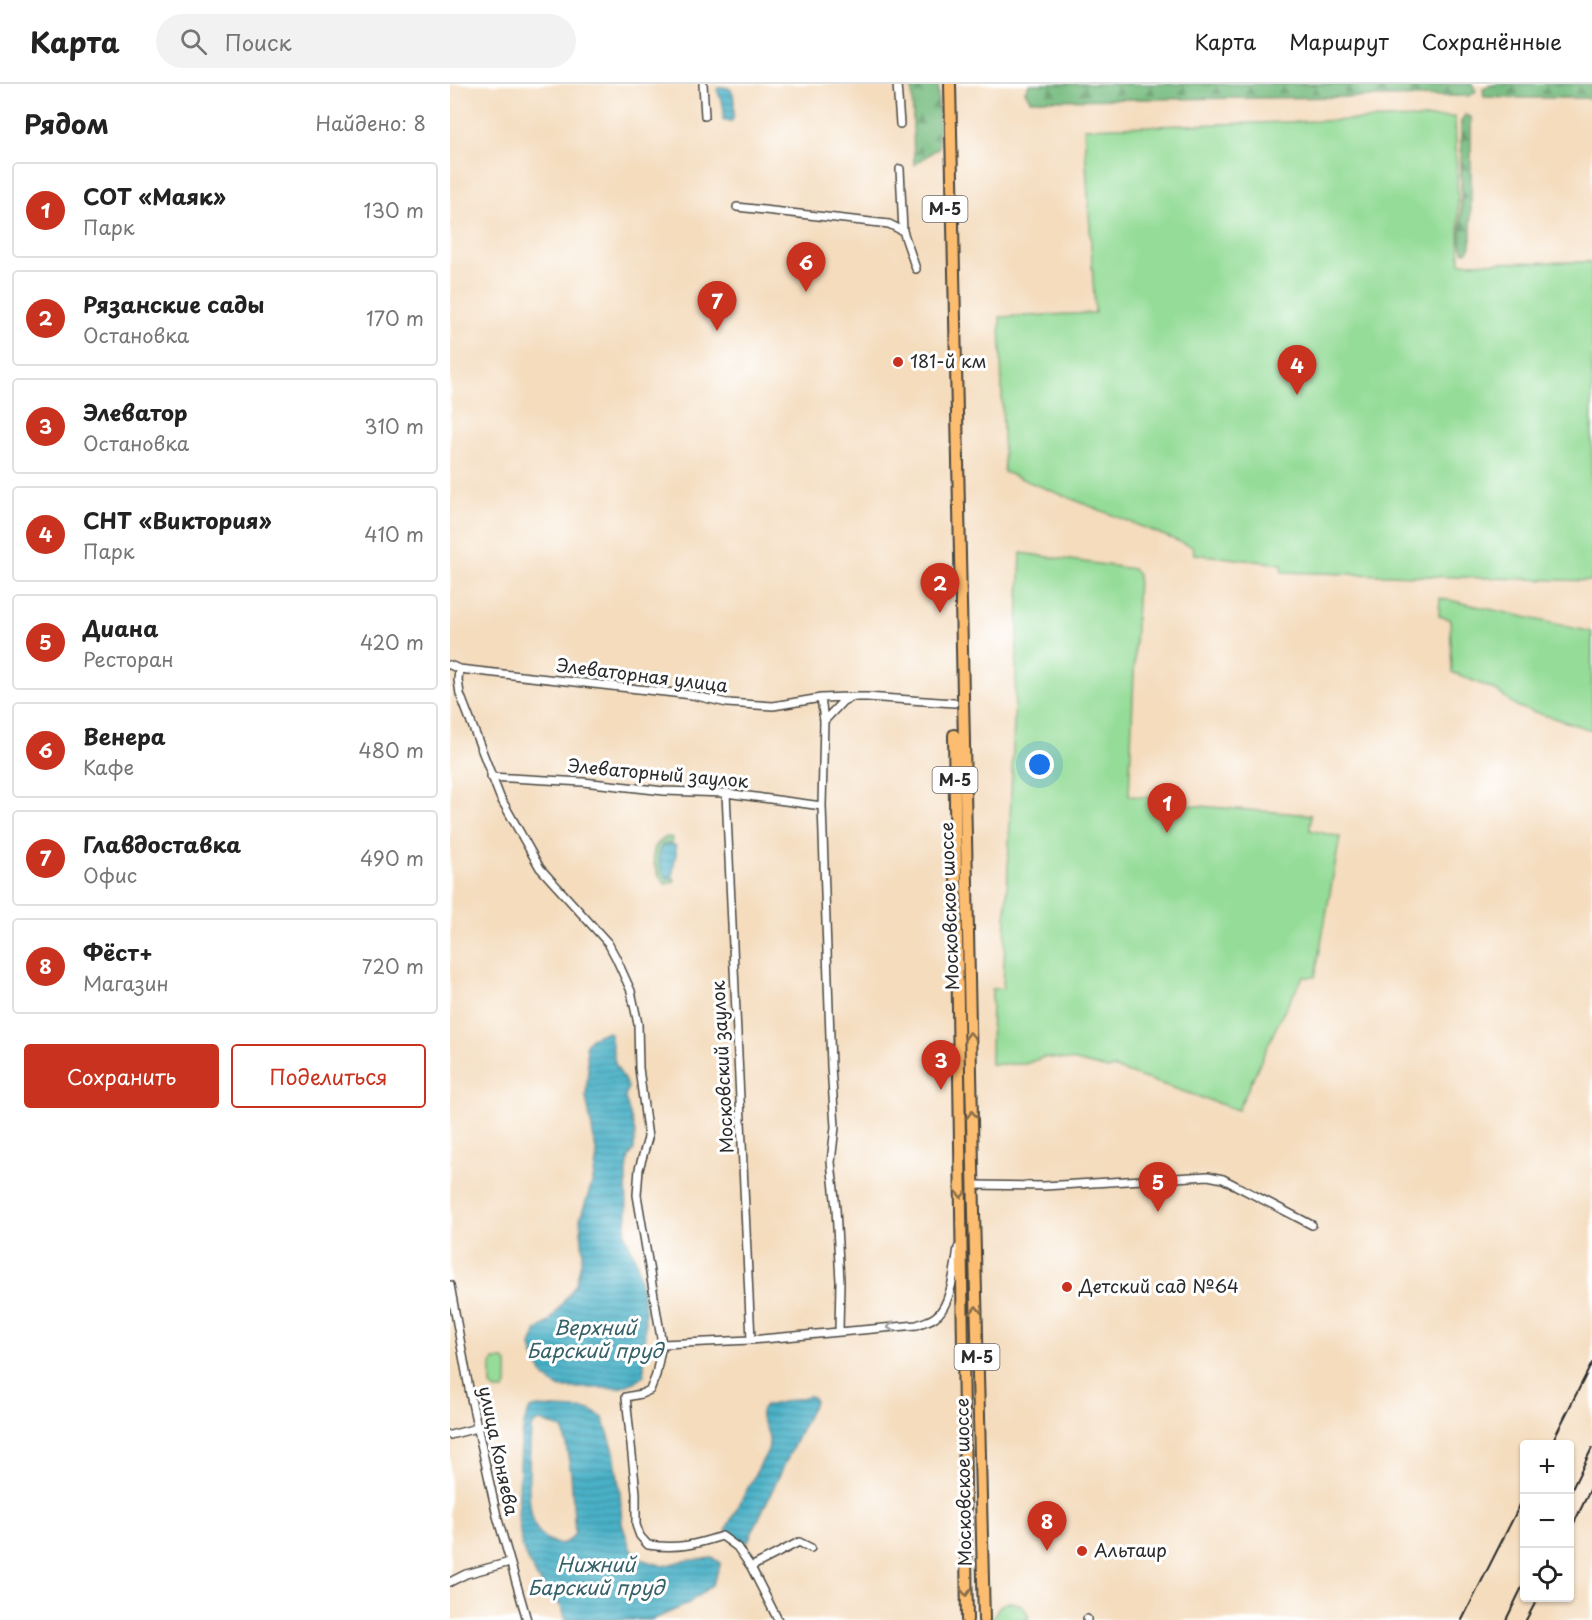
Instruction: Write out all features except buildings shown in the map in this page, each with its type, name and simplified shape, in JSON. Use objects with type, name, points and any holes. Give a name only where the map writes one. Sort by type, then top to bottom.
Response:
[{"type":"highway","name":"Московское шоссе","points":[[943,84],[967,1620]]},
{"type":"highway","name":"Московское шоссе","points":[[950,84],[961,705],[984,1620]]},
{"type":"street","points":[[703,84],[705,116]]},
{"type":"street","points":[[897,84],[900,124]]},
{"type":"street","points":[[900,169],[903,231],[916,269]]},
{"type":"street","points":[[737,207],[889,224],[903,231]]},
{"type":"street","name":"Элеваторная улица","points":[[450,665],[459,669],[692,695],[727,703],[773,706],[821,698],[851,697],[954,703]]},
{"type":"street","points":[[459,669],[460,694],[500,797],[540,868],[608,943],[631,991],[638,1024],[639,1068],[648,1138],[639,1169],[637,1195],[662,1344],[656,1375],[650,1390],[626,1397],[636,1493],[636,1525],[640,1536],[648,1545],[667,1548],[696,1544],[722,1536],[737,1547],[751,1567],[778,1620]]},
{"type":"street","points":[[824,721],[843,701],[851,697]]},
{"type":"street","points":[[821,698],[824,721],[822,806],[835,1127],[831,1162],[840,1281],[840,1331]]},
{"type":"street","name":"Элеваторный заулок","points":[[491,777],[582,782],[664,791],[726,793],[822,806]]},
{"type":"street","name":"Московский заулок","points":[[726,793],[751,1340]]},
{"type":"street","points":[[973,1185],[1044,1185],[1208,1176],[1223,1179],[1312,1225]]},
{"type":"street","points":[[662,1344],[751,1340],[917,1324],[936,1317],[944,1309],[951,1286],[962,1226]]},
{"type":"street","name":"улица Коняева","points":[[450,1286],[496,1516],[527,1620]]},
{"type":"street","points":[[450,1435],[477,1428]]},
{"type":"street","points":[[751,1567],[799,1542],[811,1548]]},
{"type":"street","points":[[450,1582],[466,1574],[510,1562]]},
{"type":"green space","points":[[912,84],[938,84],[939,147],[914,165]]},
{"type":"green space","points":[[1030,84],[1472,84],[1476,91],[1469,96],[1030,100],[1025,91]]},
{"type":"green space","points":[[1499,84],[1592,84],[1592,98],[1484,97],[1483,89]]},
{"type":"green space","points":[[1465,115],[1471,117],[1471,246],[1468,251],[1464,252],[1461,243],[1461,122]]},
{"type":"green space","points":[[1455,117],[1460,263],[1592,262],[1592,581],[1282,572],[1282,564],[1194,554],[1193,547],[1004,472],[1000,317],[1095,313],[1084,128]]},
{"type":"green space","points":[[1021,553],[1133,569],[1138,575],[1129,796],[1186,800],[1186,805],[1311,815],[1310,830],[1340,837],[1315,977],[1303,977],[1281,1017],[1238,1110],[1114,1068],[1107,1069],[1076,1061],[1044,1057],[1025,1064],[991,1064],[992,989],[1003,988]]},
{"type":"green space","points":[[1440,598],[1592,632],[1592,730],[1518,707],[1495,690],[1452,672],[1450,619],[1439,616]]},
{"type":"green space","points":[[666,837],[671,837],[673,840],[672,843],[663,845],[660,849],[661,867],[668,879],[673,877],[675,879],[674,882],[666,884],[657,872],[653,857],[656,846]]},
{"type":"green space","points":[[494,1360],[504,1360],[507,1363],[507,1386],[504,1390],[496,1390],[491,1386],[491,1364]]},
{"type":"green space","points":[[1011,1602],[1023,1608],[1029,1620],[993,1620],[999,1607]]},
{"type":"water","points":[[729,88],[732,92],[734,115],[732,121],[723,119],[724,108],[717,89]]},
{"type":"water","points":[[669,844],[675,845],[676,853],[673,875],[668,879],[661,865],[660,854],[661,849]]},
{"type":"water","name":"Верхний Барский пруд","points":[[605,1032],[610,1033],[615,1063],[628,1087],[625,1098],[635,1132],[634,1149],[629,1158],[626,1177],[625,1235],[637,1262],[645,1309],[644,1375],[639,1380],[620,1388],[560,1388],[545,1378],[534,1358],[531,1345],[537,1330],[550,1321],[576,1284],[583,1253],[580,1219],[593,1180],[597,1156],[586,1097],[588,1068],[586,1044],[591,1038]]},
{"type":"water","points":[[809,1396],[815,1401],[748,1541],[742,1544],[726,1529],[768,1450],[769,1438],[761,1416],[762,1410],[765,1406]]},
{"type":"water","name":"Нижний Барский пруд","points":[[538,1407],[591,1410],[603,1418],[614,1451],[622,1524],[630,1547],[643,1560],[664,1566],[682,1561],[712,1558],[720,1562],[720,1566],[712,1585],[686,1605],[652,1620],[566,1620],[562,1608],[537,1578],[522,1548],[518,1517],[521,1443],[525,1420],[530,1409]],"holes":[[[540,1421],[561,1428],[564,1433],[571,1473],[575,1533],[570,1540],[560,1545],[542,1536],[535,1525],[529,1498],[529,1468],[531,1428]]]},
{"type":"railway","points":[[1553,1440],[1592,1363]]},
{"type":"railway","points":[[1574,1485],[1592,1448]]},
{"type":"railway","points":[[1574,1523],[1592,1486]]},
{"type":"railway","points":[[1462,1620],[1520,1505]]},
{"type":"railway","points":[[1506,1620],[1520,1591]]},
{"type":"railway","points":[[1526,1620],[1536,1602]]},
{"type":"place","name":"Венера","points":[[806,292]]},
{"type":"place","name":"Главдоставка","points":[[717,331]]},
{"type":"place","name":"181-й км","points":[[898,362]]},
{"type":"place","name":"СНТ «Виктория»","points":[[1297,395]]},
{"type":"place","name":"Рязанские сады","points":[[940,613]]},
{"type":"place","name":"СОТ «Маяк»","points":[[1167,833]]},
{"type":"place","name":"Элеватор","points":[[941,1090]]},
{"type":"place","name":"Диана","points":[[1158,1212]]},
{"type":"place","name":"Детский сад №64","points":[[1067,1287]]},
{"type":"place","name":"Фёст+","points":[[1047,1551]]},
{"type":"place","name":"Альтаир","points":[[1082,1551]]}]
